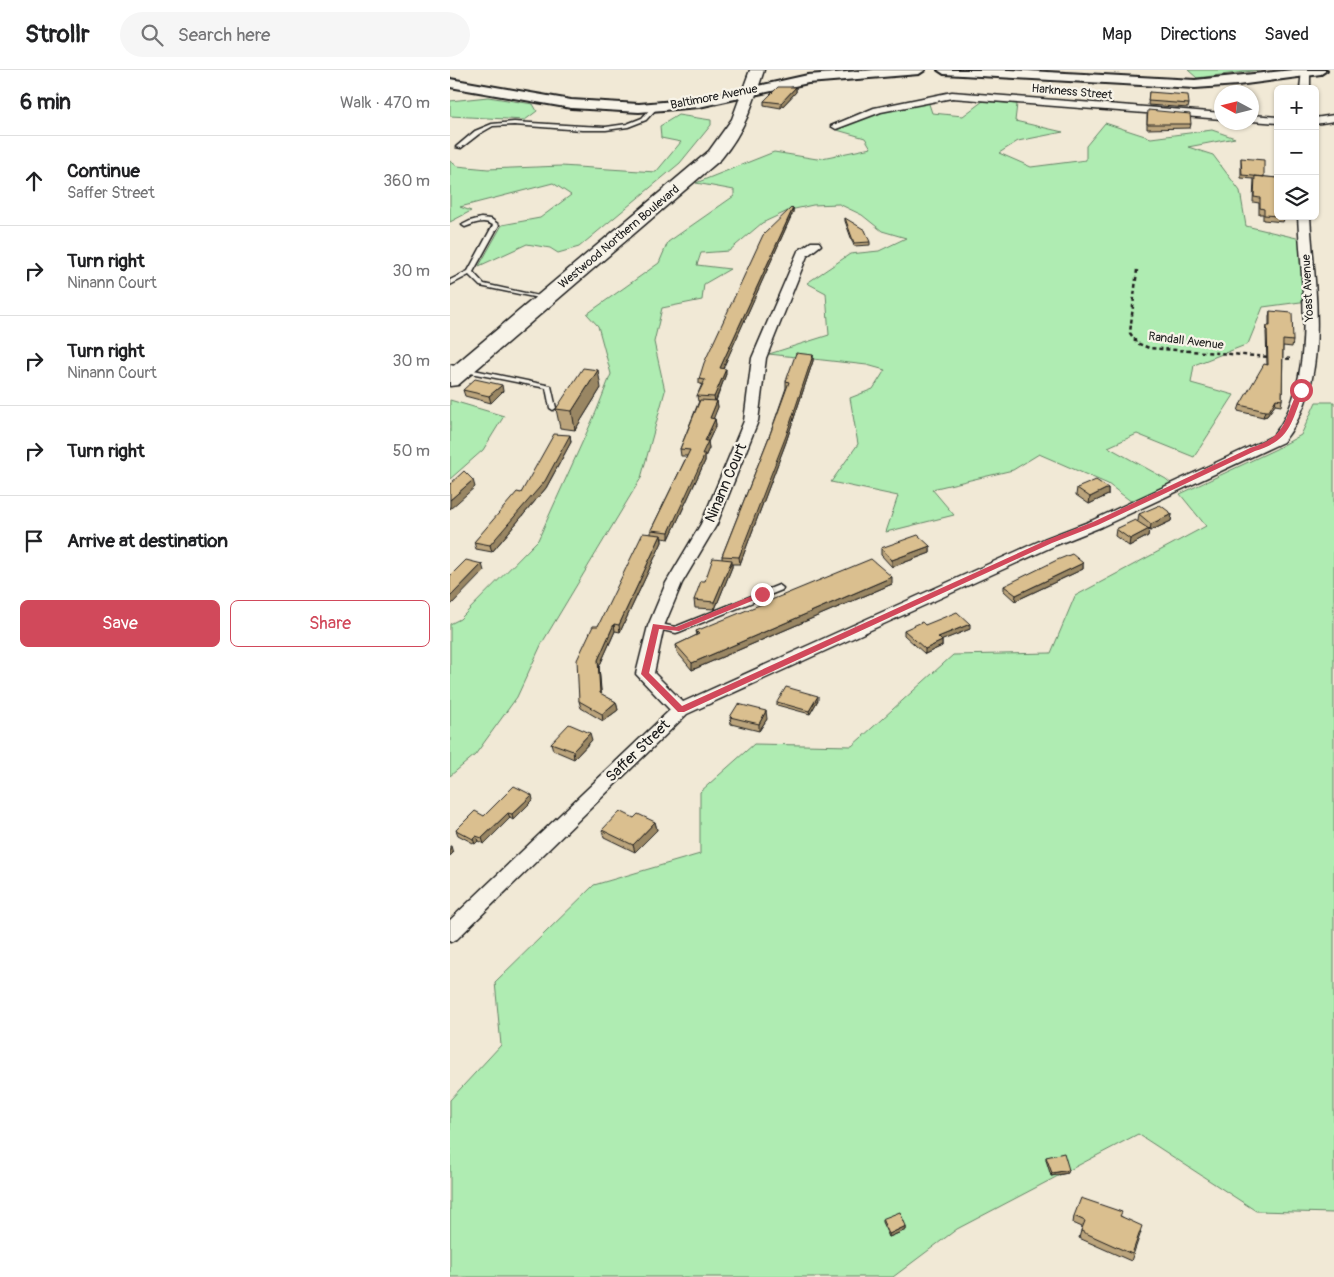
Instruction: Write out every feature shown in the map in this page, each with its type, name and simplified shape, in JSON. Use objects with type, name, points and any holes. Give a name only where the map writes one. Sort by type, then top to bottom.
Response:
[{"type":"main road","name":"Westwood Northern Boulevard","points":[[453,371],[714,155],[727,141],[737,124],[737,99],[745,70]]},
{"type":"main road","name":"Westwood Northern Boulevard","points":[[540,298],[702,155],[714,141],[737,99],[757,70]]},
{"type":"street","name":"Baltimore Avenue","points":[[450,83],[588,106],[654,108],[737,99],[808,79],[919,70]]},
{"type":"street","points":[[944,70],[1195,84],[1238,81],[1286,72],[1321,70]]},
{"type":"street","points":[[1304,72],[1304,85]]},
{"type":"street","name":"Harkness Street","points":[[836,126],[878,110],[952,95],[1214,115]]},
{"type":"street","points":[[1319,120],[1334,118]]},
{"type":"street","points":[[1259,119],[1274,120]]},
{"type":"street","name":"Yoast Avenue","points":[[1304,220],[1310,342],[1309,360]]},
{"type":"street","name":"Ninann Court","points":[[681,710],[645,674],[656,626],[674,583],[709,524],[751,421],[759,358],[802,254],[815,245]]},
{"type":"street","name":"Saffer Street","points":[[450,933],[681,710],[1050,542],[1096,524],[1252,450],[1270,444],[1279,438],[1298,401],[1309,360]]},
{"type":"lane","points":[[459,147],[478,132],[496,124],[575,129],[624,125],[644,121],[654,108]]},
{"type":"lane","points":[[450,283],[470,272],[496,225],[493,222],[484,220],[464,225]]},
{"type":"lane","points":[[470,272],[482,285],[540,298]]},
{"type":"lane","points":[[453,371],[549,387],[553,408]]},
{"type":"lane","points":[[656,626],[676,630],[779,588]]},
{"type":"path","name":"Randall Avenue","points":[[1137,270],[1130,334],[1137,343],[1150,348],[1175,351],[1309,360]]},
{"type":"green space","points":[[1188,70],[1260,70],[1197,78]]},
{"type":"green space","points":[[488,97],[533,104],[537,111],[525,120],[450,116],[450,101]]},
{"type":"green space","points":[[927,98],[932,113],[963,116],[983,101],[1017,104],[1015,121],[1063,132],[1018,141],[999,153],[1031,167],[1086,160],[1086,146],[1105,123],[1151,138],[1212,130],[1235,138],[1188,147],[1213,155],[1240,191],[1246,226],[1305,240],[1308,301],[1263,307],[1248,344],[1194,365],[1191,383],[1234,395],[1194,457],[1137,434],[1108,447],[1166,479],[1175,487],[1136,505],[1108,484],[1039,454],[1013,470],[932,489],[954,515],[886,532],[898,496],[831,482],[858,444],[850,398],[873,389],[885,370],[867,365],[769,354],[829,335],[826,293],[807,283],[850,254],[879,251],[906,238],[882,231],[862,215],[839,204],[813,205],[790,210],[762,223],[729,251],[701,253],[697,265],[730,269],[704,284],[702,300],[662,308],[654,342],[665,391],[641,478],[542,643],[517,697],[475,755],[450,776],[450,624],[460,619],[538,540],[596,412],[611,374],[598,326],[587,314],[659,263],[668,242],[734,196],[734,190],[696,183],[774,152],[817,159],[871,148],[865,138],[837,130],[836,126],[878,110]]},
{"type":"green space","points":[[678,115],[711,120],[711,125],[680,163],[579,247],[558,253],[550,248],[527,244],[479,266],[502,225],[540,218],[571,195],[553,183],[460,207],[471,211],[450,222],[450,161],[457,166],[488,169],[561,166],[656,172],[681,142],[661,138],[660,126]]},
{"type":"green space","points":[[450,400],[504,416],[483,450],[450,479]]},
{"type":"green space","points":[[1316,402],[1334,402],[1334,1213],[1256,1211],[1138,1134],[957,1229],[893,1277],[450,1277],[450,1100],[501,1045],[495,982],[594,885],[700,854],[700,792],[754,744],[852,746],[953,655],[1051,653],[1075,596],[1206,526],[1180,494],[1276,449],[1301,435]]},
{"type":"building","points":[[778,87],[796,87],[781,103],[764,101]]},
{"type":"building","points":[[1149,92],[1188,95],[1189,104],[1148,101]]},
{"type":"building","points":[[1148,110],[1190,114],[1191,124],[1147,124]]},
{"type":"building","points":[[1241,158],[1264,160],[1264,177],[1242,175]]},
{"type":"building","points":[[1255,176],[1274,178],[1274,216],[1264,215],[1264,209],[1260,208],[1260,198],[1254,197]]},
{"type":"building","points":[[792,207],[720,368],[726,369],[714,397],[697,396],[705,380],[699,379],[704,363],[763,235]]},
{"type":"building","points":[[845,218],[865,230],[870,242],[854,243]]},
{"type":"building","points":[[1270,311],[1292,313],[1293,341],[1283,340],[1282,400],[1276,399],[1269,411],[1265,411],[1240,405],[1264,364],[1268,365],[1267,326],[1270,326]]},
{"type":"building","points":[[796,353],[813,355],[786,436],[739,557],[722,556],[769,437],[789,382],[786,381]]},
{"type":"building","points":[[583,368],[598,370],[572,411],[556,409]]},
{"type":"building","points":[[475,379],[502,385],[489,396],[463,390]]},
{"type":"building","points":[[700,400],[717,401],[710,418],[715,419],[705,441],[708,441],[702,454],[705,454],[669,532],[651,530],[690,450],[680,449]]},
{"type":"building","points":[[554,434],[570,435],[545,481],[490,545],[474,542],[517,492],[521,493]]},
{"type":"building","points":[[464,471],[473,480],[450,500],[450,484]]},
{"type":"building","points":[[1096,480],[1108,488],[1090,497],[1077,488]]},
{"type":"building","points":[[1160,505],[1172,514],[1151,524],[1139,514]]},
{"type":"building","points":[[1135,520],[1149,529],[1130,539],[1116,529]]},
{"type":"building","points":[[643,533],[661,535],[619,625],[614,624],[598,660],[600,693],[616,702],[602,714],[579,701],[577,660],[593,626],[598,626]]},
{"type":"building","points":[[918,535],[930,546],[892,560],[881,548]]},
{"type":"building","points":[[1072,554],[1083,563],[1016,595],[1004,586],[1057,560]]},
{"type":"building","points":[[713,558],[732,560],[714,602],[694,600],[701,581],[705,581]]},
{"type":"building","points":[[871,559],[892,577],[692,663],[676,645],[699,634],[696,631]]},
{"type":"building","points":[[466,560],[482,564],[450,597],[450,576]]},
{"type":"building","points":[[957,612],[970,624],[938,637],[942,641],[925,649],[904,630],[922,622],[925,625]]},
{"type":"building","points":[[786,687],[818,696],[809,711],[777,702]]},
{"type":"building","points":[[738,704],[766,711],[759,724],[730,717]]},
{"type":"building","points":[[569,724],[590,733],[573,751],[551,743]]},
{"type":"building","points":[[514,786],[532,795],[512,814],[508,813],[482,838],[476,836],[473,839],[456,830],[475,811],[484,816]]},
{"type":"building","points":[[620,811],[634,818],[638,814],[655,822],[633,845],[602,830]]},
{"type":"building","points":[[1064,1153],[1069,1170],[1052,1173],[1046,1157]]},
{"type":"building","points":[[1081,1198],[1122,1212],[1120,1216],[1142,1226],[1132,1254],[1081,1231],[1085,1221],[1074,1216]]},
{"type":"building","points":[[900,1212],[906,1226],[889,1234],[882,1219]]},
{"type":"route","points":[[762,594],[676,630],[656,626],[645,674],[681,710],[1050,542],[1096,524],[1252,450],[1270,444],[1279,438],[1286,427],[1301,390]]}]
